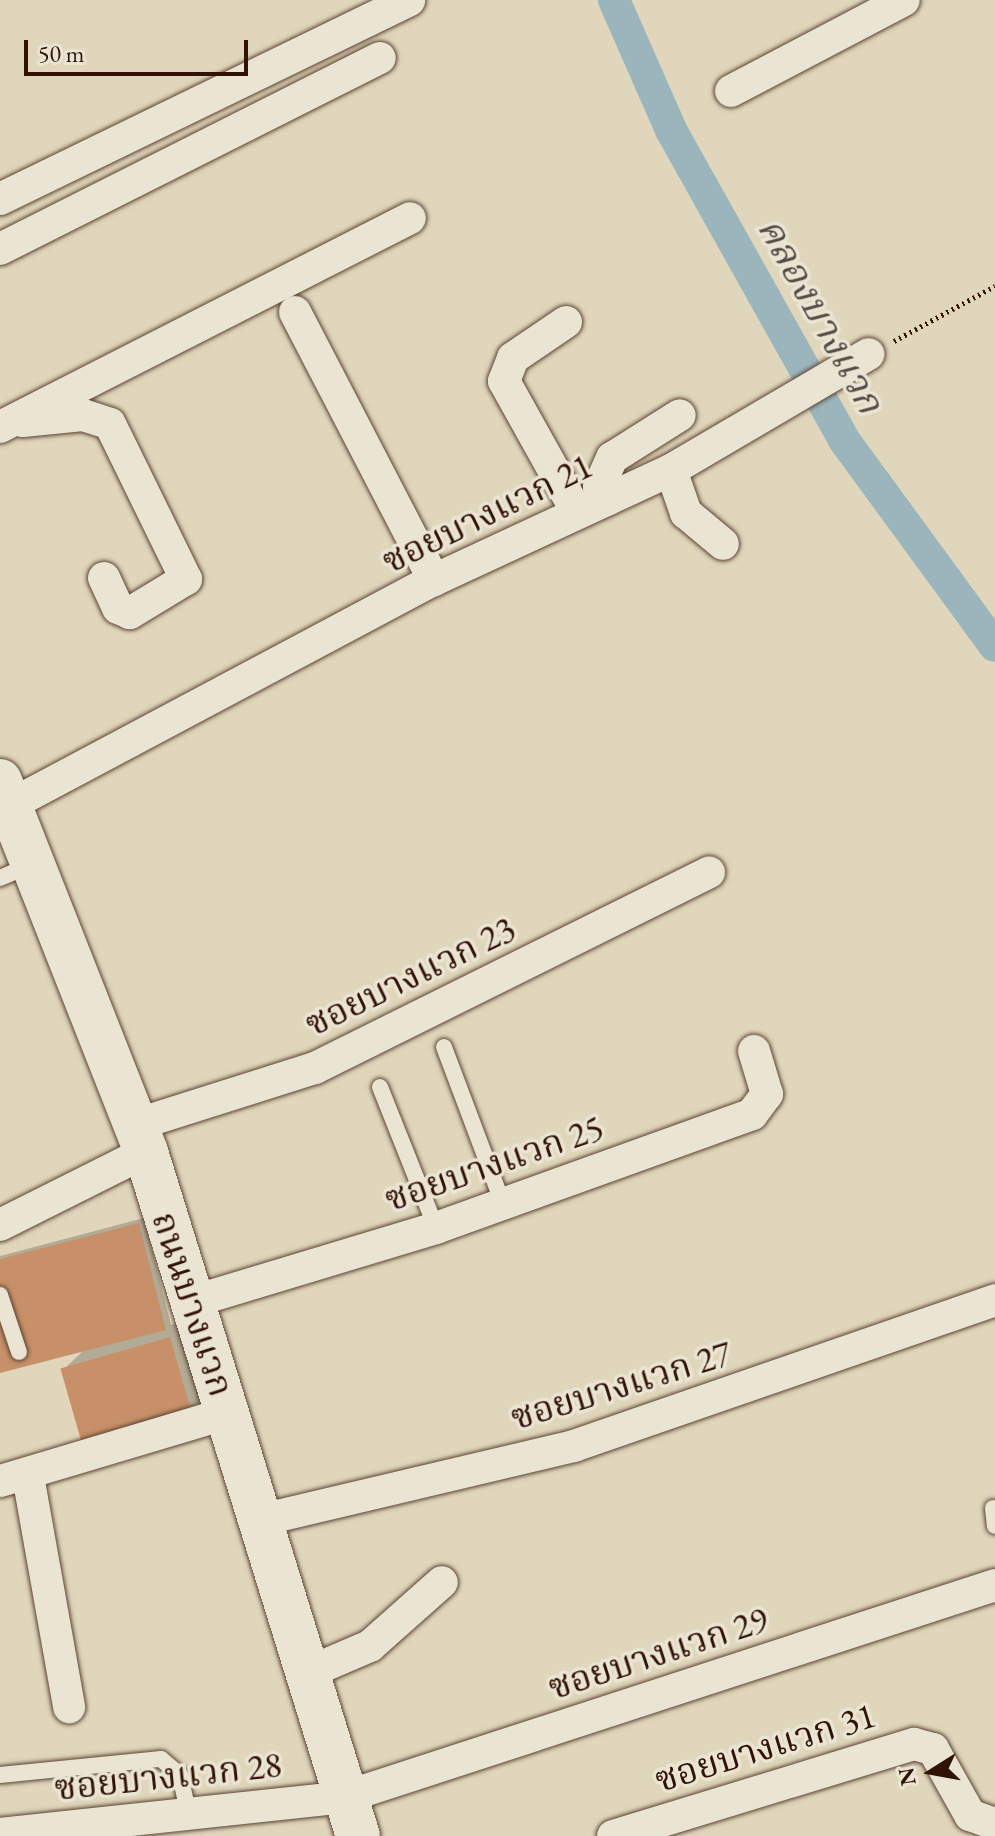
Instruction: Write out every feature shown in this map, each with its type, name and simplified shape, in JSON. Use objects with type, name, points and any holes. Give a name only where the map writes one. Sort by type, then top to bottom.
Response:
[{"type":"main road","name":"ถนนบางแวก","points":[[5,793],[17,870],[140,1139],[352,1816]]},
{"type":"street","points":[[0,199],[409,0]]},
{"type":"street","points":[[731,91],[904,0]]},
{"type":"street","points":[[0,249],[380,58]]},
{"type":"street","points":[[1,426],[410,218]]},
{"type":"street","points":[[295,312],[434,580]]},
{"type":"street","points":[[566,322],[513,358],[504,381],[577,512]]},
{"type":"street","name":"ซอยบางแวก 21","points":[[5,793],[434,580],[671,470],[869,354]]},
{"type":"street","points":[[1,426],[83,415],[122,436],[186,579],[130,613],[118,608],[104,578]]},
{"type":"street","points":[[607,500],[599,487],[612,458],[680,415]]},
{"type":"street","points":[[671,470],[686,513],[723,544]]},
{"type":"street","name":"ซอยบางแวก 23","points":[[0,1225],[140,1139],[315,1068],[709,872]]},
{"type":"street","name":"ซอยบางแวก 25","points":[[191,1302],[436,1228],[752,1114],[767,1094],[754,1051]]},
{"type":"street","name":"ซอยบางแวก 27","points":[[261,1520],[574,1446],[995,1300]]},
{"type":"street","points":[[69,1707],[14,1478],[228,1413]]},
{"type":"street","points":[[307,1673],[370,1646],[442,1582]]},
{"type":"street","name":"ซอยบางแวก 29","points":[[352,1816],[995,1585]]},
{"type":"street","name":"ซอยบางแวก 31","points":[[613,1836],[914,1744],[933,1749],[970,1815],[995,1824]]},
{"type":"street","name":"ซอยบางแวก 28","points":[[0,1834],[352,1816]]},
{"type":"lane","points":[[444,1047],[503,1204]]},
{"type":"lane","points":[[380,1087],[436,1228]]},
{"type":"lane","points":[[0,1295],[19,1352]]},
{"type":"lane","points":[[993,1508],[995,1526]]},
{"type":"lane","points":[[0,1775],[161,1759],[180,1775],[188,1826]]},
{"type":"path","points":[[869,354],[995,286]]},
{"type":"building","points":[[139,1223],[166,1330],[0,1373],[0,1259]]},
{"type":"building","points":[[170,1337],[191,1412],[82,1443],[60,1368]]},
{"type":"waterway","name":"คลองบางแวก","points":[[614,0],[671,130],[844,440],[995,646]]}]
